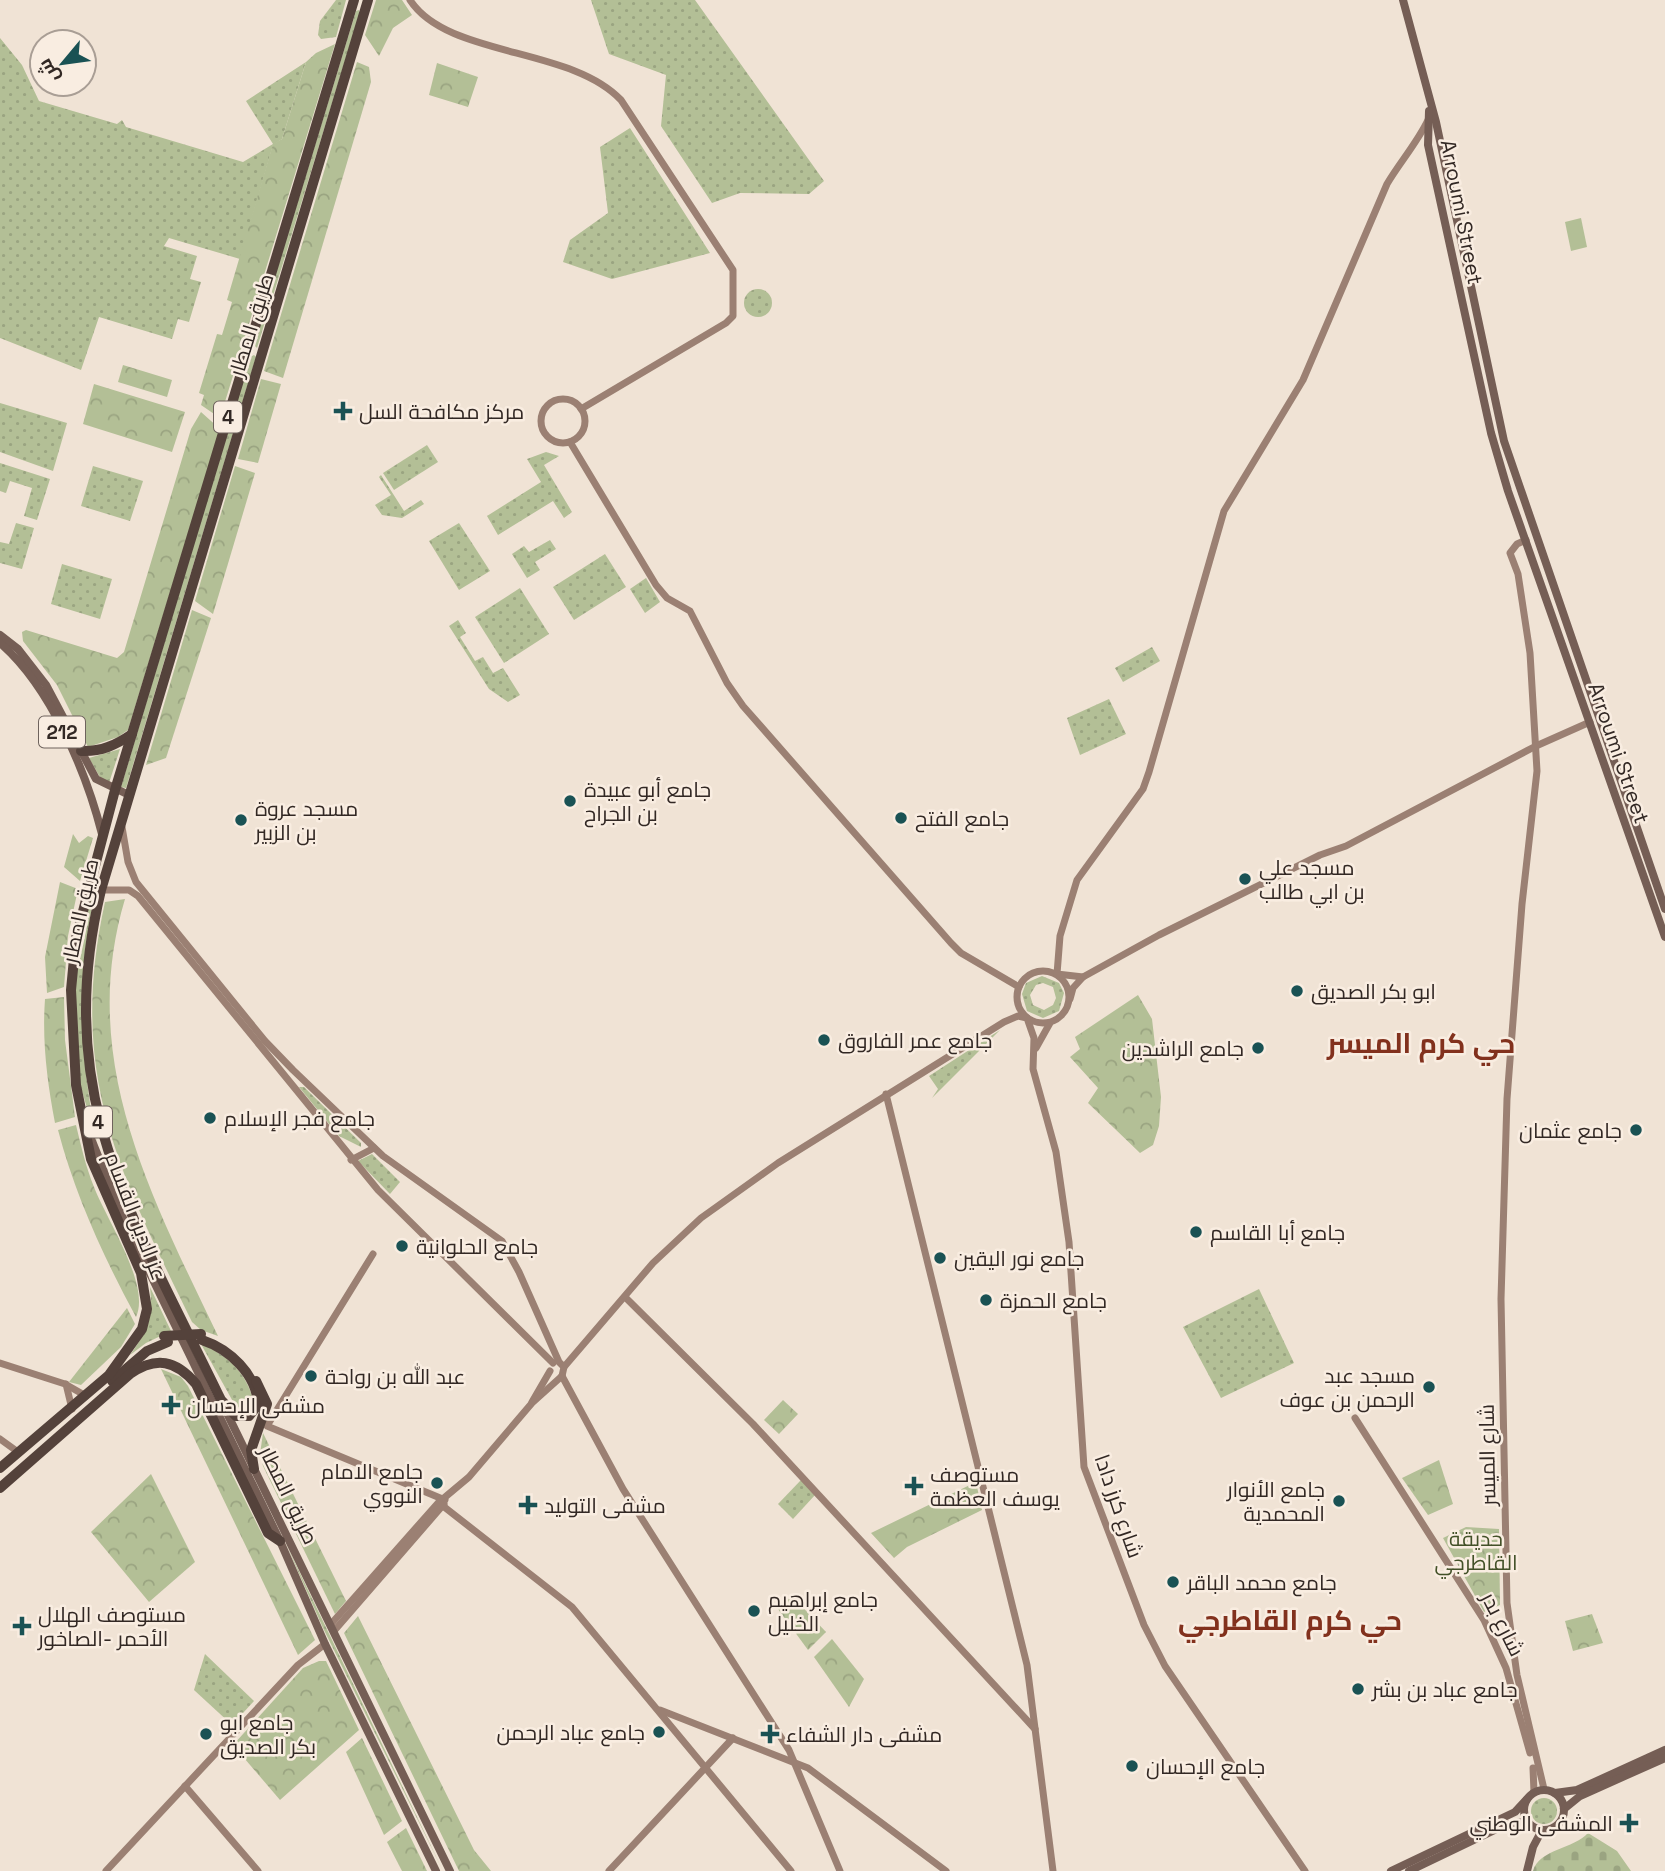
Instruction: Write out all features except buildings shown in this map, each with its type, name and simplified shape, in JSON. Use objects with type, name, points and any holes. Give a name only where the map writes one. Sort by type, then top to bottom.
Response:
[{"type":"highway","name":"طريق المطار","points":[[86,1127],[73,1065],[71,990],[76,937],[115,790],[354,0]]},
{"type":"highway","name":"طريق المطار","points":[[220,1400],[119,1185],[97,1119],[87,1065],[85,992],[89,940],[100,890],[368,0]]},
{"type":"highway","points":[[81,751],[97,751],[118,743],[133,733]]},
{"type":"highway","name":"عز الدين القسام","points":[[0,1488],[44,1448],[87,1402],[142,1329],[146,1291],[141,1273],[91,1159],[86,1127]]},
{"type":"highway","points":[[201,1337],[234,1357],[255,1389],[258,1405],[255,1411],[242,1417],[236,1416],[220,1400]]},
{"type":"highway","points":[[109,1375],[149,1344],[167,1339],[201,1337],[217,1340],[238,1355],[264,1394],[267,1404],[251,1450],[254,1469]]},
{"type":"highway","points":[[87,1402],[117,1374],[167,1339]]},
{"type":"highway","points":[[87,1402],[143,1365],[163,1362],[184,1371],[196,1384],[268,1533],[281,1541]]},
{"type":"highway","name":"عز الدين القسام","points":[[0,1468],[72,1409],[87,1402]]},
{"type":"main road","points":[[411,0],[430,23],[449,32],[501,46],[603,83],[621,100],[733,270],[733,316],[726,323],[582,409]]},
{"type":"main road","points":[[1403,0],[1430,97]]},
{"type":"main road","name":"Arroumi Street","points":[[1430,97],[1429,145],[1488,396],[1665,909]]},
{"type":"main road","name":"Arroumi Street","points":[[1430,97],[1508,491],[1665,937]]},
{"type":"main road","points":[[1070,999],[1067,985],[1057,974],[1056,958],[1067,907],[1077,880],[1143,789],[1195,621],[1207,561],[1224,511],[1298,389],[1387,184],[1401,160],[1421,135],[1429,116]]},
{"type":"main road","points":[[563,398],[582,409],[584,428],[570,442],[557,442],[546,436],[541,415],[549,403],[563,398]]},
{"type":"main road","points":[[570,442],[656,584],[667,598],[690,611],[727,683],[781,751],[961,953],[1019,987]]},
{"type":"main road","name":"شارع الميسر","points":[[1526,540],[1517,544],[1510,553],[1518,574],[1528,643],[1536,746],[1535,795],[1528,840],[1507,1099],[1501,1298],[1507,1603],[1517,1675],[1544,1789]]},
{"type":"main road","name":"212","points":[[0,635],[19,649],[40,675],[81,751],[92,781],[102,834]]},
{"type":"main road","name":"212","points":[[0,643],[26,668],[92,781]]},
{"type":"main road","points":[[1034,1062],[1037,1043],[1050,1023],[1066,1011],[1073,988],[1083,977],[1159,935],[1320,855],[1346,846],[1536,746],[1590,722]]},
{"type":"main road","points":[[92,781],[129,795]]},
{"type":"main road","points":[[121,823],[128,862],[141,887],[265,1041],[373,1148],[502,1241],[519,1272],[560,1377],[622,1489],[794,1760],[840,1871]]},
{"type":"main road","points":[[89,887],[100,890],[129,890],[138,896],[351,1160],[556,1366],[560,1377]]},
{"type":"main road","points":[[1043,971],[1056,958]]},
{"type":"main road","points":[[1010,1018],[1017,1002],[1019,987],[1028,975],[1043,971],[1083,977]]},
{"type":"main road","points":[[1017,1002],[1027,1018]]},
{"type":"main road","points":[[533,1402],[534,1394],[556,1366],[625,1297],[675,1239],[701,1218],[778,1163],[1010,1018],[1018,1016],[1038,1023],[1050,1023]]},
{"type":"main road","name":"شارع كرز دادا","points":[[1027,1018],[1034,1038],[1034,1062],[1056,1152],[1069,1242],[1084,1467],[1144,1625],[1165,1666],[1305,1871]]},
{"type":"main road","points":[[886,1094],[1027,1665],[1053,1871]]},
{"type":"main road","name":"طريق المطار","points":[[86,1127],[123,1218],[281,1541],[325,1644],[436,1870]]},
{"type":"main road","points":[[351,1160],[373,1148]]},
{"type":"main road","points":[[373,1254],[267,1426],[444,1503],[572,1607],[791,1871]]},
{"type":"main road","points":[[625,1297],[760,1431],[1035,1730]]},
{"type":"main road","points":[[0,1363],[65,1384],[87,1402]]},
{"type":"main road","points":[[333,1628],[533,1402],[560,1377]]},
{"type":"main road","points":[[65,1384],[72,1409]]},
{"type":"main road","name":"طريق المطار","points":[[220,1400],[448,1869]]},
{"type":"main road","name":"شارع بدر","points":[[1355,1418],[1484,1620],[1506,1668],[1531,1756],[1534,1792]]},
{"type":"main road","points":[[36,1438],[36,1449],[44,1448]]},
{"type":"main road","points":[[0,1439],[20,1450],[32,1449],[26,1465]]},
{"type":"main road","points":[[106,1871],[298,1665],[325,1644]]},
{"type":"main road","points":[[660,1710],[794,1760],[839,1789],[946,1871]]},
{"type":"main road","points":[[609,1871],[733,1738]]},
{"type":"main road","points":[[1391,1871],[1515,1812],[1534,1792],[1544,1789],[1555,1793],[1577,1790],[1665,1751]]},
{"type":"main road","points":[[1527,1871],[1533,1847],[1542,1830],[1560,1822],[1564,1809],[1580,1796],[1665,1758]]},
{"type":"main road","points":[[185,1786],[258,1871]]},
{"type":"main road","points":[[1555,1793],[1564,1809]]},
{"type":"main road","points":[[1527,1799],[1524,1810],[1533,1847]]},
{"type":"main road","points":[[1409,1871],[1503,1826],[1528,1822],[1542,1830]]},
{"type":"green space","points":[[336,0],[346,0],[336,37],[321,39],[318,35],[320,21]]},
{"type":"green space","points":[[376,0],[402,0],[412,15],[393,28],[379,56],[365,35]]},
{"type":"green space","points":[[591,0],[695,0],[824,181],[809,194],[740,193],[712,203],[661,126],[666,75],[609,54]]},
{"type":"green space","points":[[359,10],[257,348],[254,345],[356,11]]},
{"type":"green space","points":[[0,38],[22,65],[28,78],[28,98],[38,98],[39,101],[117,124],[122,120],[126,127],[243,162],[273,144],[246,101],[306,62],[282,139],[273,145],[240,259],[169,238],[164,246],[197,256],[190,279],[201,282],[189,322],[178,319],[172,339],[99,317],[81,370],[0,338]]},
{"type":"green space","points":[[335,44],[220,418],[201,405],[204,395],[199,393],[217,334],[222,335],[232,302],[227,300],[273,144],[282,139],[306,62],[316,53]]},
{"type":"green space","points":[[357,62],[369,67],[371,82],[283,378],[264,371]]},
{"type":"green space","points":[[437,63],[478,77],[468,107],[429,95]]},
{"type":"green space","points":[[630,128],[710,253],[612,279],[563,262],[570,240],[608,213],[600,147]]},
{"type":"green space","points":[[1581,218],[1587,247],[1571,251],[1565,222]]},
{"type":"green space","points":[[758,289],[768,293],[772,303],[768,313],[758,317],[748,313],[744,303],[748,293]]},
{"type":"green space","points":[[250,357],[256,357],[126,788],[121,787]]},
{"type":"green space","points":[[123,365],[172,380],[167,397],[118,382]]},
{"type":"green space","points":[[261,379],[281,384],[258,463],[238,459]]},
{"type":"green space","points":[[94,384],[185,412],[172,452],[83,424]]},
{"type":"green space","points":[[0,403],[67,423],[53,471],[0,452]]},
{"type":"green space","points":[[201,412],[220,429],[128,730],[118,737],[88,747],[57,685],[23,641],[22,632],[26,630],[117,658],[124,652],[191,429]]},
{"type":"green space","points":[[427,445],[438,462],[394,490],[383,473]]},
{"type":"green space","points":[[546,452],[559,456],[544,465],[572,512],[564,518],[553,501],[498,535],[487,516],[541,482],[527,459]]},
{"type":"green space","points":[[0,463],[50,479],[37,520],[24,516],[32,488],[10,481],[6,493],[0,491]]},
{"type":"green space","points":[[93,466],[143,481],[130,521],[81,506]]},
{"type":"green space","points":[[235,466],[255,473],[213,614],[195,601]]},
{"type":"green space","points":[[381,475],[404,511],[421,500],[424,504],[402,518],[382,515],[375,505],[391,495],[379,477]]},
{"type":"green space","points":[[16,523],[34,528],[22,569],[0,563],[0,542],[9,544]]},
{"type":"green space","points":[[459,523],[490,571],[459,590],[429,541]]},
{"type":"green space","points":[[550,540],[556,549],[535,562],[540,570],[527,578],[512,554],[524,546],[529,552]]},
{"type":"green space","points":[[605,554],[626,587],[574,620],[553,587]]},
{"type":"green space","points":[[62,564],[112,579],[100,619],[51,604]]},
{"type":"green space","points":[[646,578],[660,602],[645,613],[630,589]]},
{"type":"green space","points":[[520,588],[549,634],[504,663],[475,617]]},
{"type":"green space","points":[[192,610],[211,618],[166,758],[146,765]]},
{"type":"green space","points":[[458,620],[466,633],[460,637],[475,661],[483,657],[493,673],[503,668],[520,695],[508,702],[489,689],[449,626]]},
{"type":"green space","points":[[1152,647],[1160,661],[1123,682],[1115,668]]},
{"type":"green space","points":[[1109,699],[1126,734],[1080,755],[1067,718]]},
{"type":"green space","points":[[120,749],[109,783],[101,779],[89,758]]},
{"type":"green space","points":[[73,834],[79,843],[88,836],[93,838],[80,881],[64,867]]},
{"type":"green space","points":[[60,882],[78,889],[68,936],[64,987],[47,993],[45,957]]},
{"type":"green space","points":[[90,895],[94,897],[84,960],[82,1020],[87,1080],[97,1143],[80,1084],[75,991],[80,938]]},
{"type":"green space","points":[[125,899],[112,958],[110,1015],[116,1071],[128,1125],[146,1178],[218,1336],[201,1330],[192,1322],[142,1217],[122,1169],[107,1120],[97,1071],[92,1019],[95,963],[105,902]]},
{"type":"green space","points":[[1042,976],[1059,983],[1064,993],[1059,1011],[1043,1018],[1027,1011],[1022,994],[1026,983]],"holes":[[[1043,983],[1053,987],[1056,998],[1053,1005],[1044,1010],[1033,1005],[1030,995],[1036,985]]]},
{"type":"green space","points":[[1138,995],[1152,1019],[1161,1097],[1159,1126],[1153,1145],[1140,1153],[1088,1103],[1098,1088],[1070,1057],[1080,1049],[1075,1037]]},
{"type":"green space","points":[[64,997],[65,1040],[75,1117],[55,1123],[46,1061],[45,999]]},
{"type":"green space","points":[[1000,1030],[932,1098],[938,1089],[929,1076]]},
{"type":"green space","points":[[299,1087],[304,1087],[361,1143],[361,1147],[339,1136]]},
{"type":"green space","points":[[76,1125],[94,1187],[132,1270],[139,1304],[136,1317],[91,1226],[65,1154],[58,1130]]},
{"type":"green space","points":[[372,1154],[400,1182],[390,1194],[358,1161]]},
{"type":"green space","points":[[150,1287],[171,1331],[146,1343],[130,1355],[148,1323]]},
{"type":"green space","points":[[1259,1289],[1294,1363],[1221,1398],[1183,1327]]},
{"type":"green space","points":[[127,1308],[135,1324],[121,1347],[81,1385],[69,1382]]},
{"type":"green space","points":[[201,1344],[226,1358],[239,1371],[252,1396],[248,1408],[236,1407]]},
{"type":"green space","points":[[161,1369],[181,1377],[188,1386],[315,1640],[298,1655]]},
{"type":"green space","points":[[783,1400],[798,1414],[779,1434],[764,1420]]},
{"type":"green space","points":[[263,1433],[346,1601],[335,1614],[263,1466],[260,1454]]},
{"type":"green space","name":"حديقة القاطرجي","points":[[1439,1460],[1453,1504],[1428,1515],[1402,1478]]},
{"type":"green space","points":[[151,1474],[195,1562],[149,1602],[91,1532]]},
{"type":"green space","points":[[801,1480],[815,1495],[793,1519],[778,1504]]},
{"type":"green space","points":[[976,1482],[982,1510],[907,1547],[894,1558],[871,1533]]},
{"type":"green space","name":"حديقة القاطرجي","points":[[1466,1527],[1499,1529],[1500,1605],[1484,1612],[1443,1538]]},
{"type":"green space","points":[[285,1542],[443,1871],[323,1628]]},
{"type":"green space","points":[[792,1596],[826,1632],[808,1650],[778,1609]]},
{"type":"green space","points":[[1592,1614],[1603,1643],[1573,1651],[1565,1621]]},
{"type":"green space","points":[[358,1616],[474,1850],[491,1871],[459,1871],[344,1633]]},
{"type":"green space","points":[[832,1639],[864,1679],[849,1707],[814,1657]]},
{"type":"green space","points":[[205,1654],[254,1701],[232,1725],[194,1690]]},
{"type":"green space","points":[[326,1661],[359,1730],[280,1800],[233,1745],[303,1668]]},
{"type":"green space","points":[[362,1738],[402,1821],[384,1835],[346,1752]]},
{"type":"green space","points":[[1544,1798],[1553,1802],[1557,1811],[1553,1820],[1544,1824],[1535,1820],[1531,1811],[1535,1802]]},
{"type":"green space","points":[[406,1828],[427,1871],[402,1871],[387,1842]]},
{"type":"green space","points":[[1588,1833],[1617,1851],[1631,1871],[1533,1871],[1542,1858],[1574,1843]]},
{"type":"place","name":"مركز مكافحة السل","points":[[343,411]]},
{"type":"place","name":"جامع أبو عبيدة بن الجراح","points":[[570,801]]},
{"type":"place","name":"جامع الفتح","points":[[901,818]]},
{"type":"place","name":"مسجد عروة بن الزبير","points":[[241,820]]},
{"type":"place","name":"مسجد علي بن ابي طالب","points":[[1245,879]]},
{"type":"place","name":"ابو بكر الصديق","points":[[1297,991]]},
{"type":"place","name":"جامع عمر الفاروق","points":[[824,1040]]},
{"type":"place","name":"جامع الراشدين","points":[[1258,1048]]},
{"type":"place","name":"جامع فجر الإسلام","points":[[210,1118]]},
{"type":"place","name":"جامع عثمان","points":[[1636,1130]]},
{"type":"place","name":"جامع أبا القاسم","points":[[1196,1232]]},
{"type":"place","name":"جامع الحلوانية","points":[[402,1246]]},
{"type":"place","name":"جامع نور اليقين","points":[[940,1258]]},
{"type":"place","name":"جامع الحمزة","points":[[986,1300]]},
{"type":"place","name":"عبد الله بن رواحة","points":[[311,1376]]},
{"type":"place","name":"مسجد عبد الرحمن بن عوف","points":[[1429,1387]]},
{"type":"place","name":"مشفى الإحسان","points":[[171,1405]]},
{"type":"place","name":"جامع الامام النووي","points":[[437,1483]]},
{"type":"place","name":"مستوصف يوسف العظمة","points":[[914,1486]]},
{"type":"place","name":"جامع الأنوار المحمدية","points":[[1339,1501]]},
{"type":"place","name":"مشفى التوليد","points":[[528,1505]]},
{"type":"place","name":"جامع محمد الباقر","points":[[1173,1582]]},
{"type":"place","name":"جامع إبراهيم الخليل","points":[[754,1611]]},
{"type":"place","name":"مستوصف الهلال الأحمر -الصاخور","points":[[22,1626]]},
{"type":"place","name":"جامع عباد بن بشر","points":[[1358,1689]]},
{"type":"place","name":"جامع عباد الرحمن","points":[[659,1732]]},
{"type":"place","name":"جامع ابو بكر الصديق","points":[[206,1734]]},
{"type":"place","name":"مشفى دار الشفاء","points":[[770,1734]]},
{"type":"place","name":"جامع الإحسان","points":[[1132,1766]]},
{"type":"place","name":"المشفى الوطني","points":[[1629,1823]]},
{"type":"district","name":"حي كرم الميسر","points":[[1421,1043]]},
{"type":"district","name":"حي كرم القاطرجي","points":[[1290,1620]]}]
